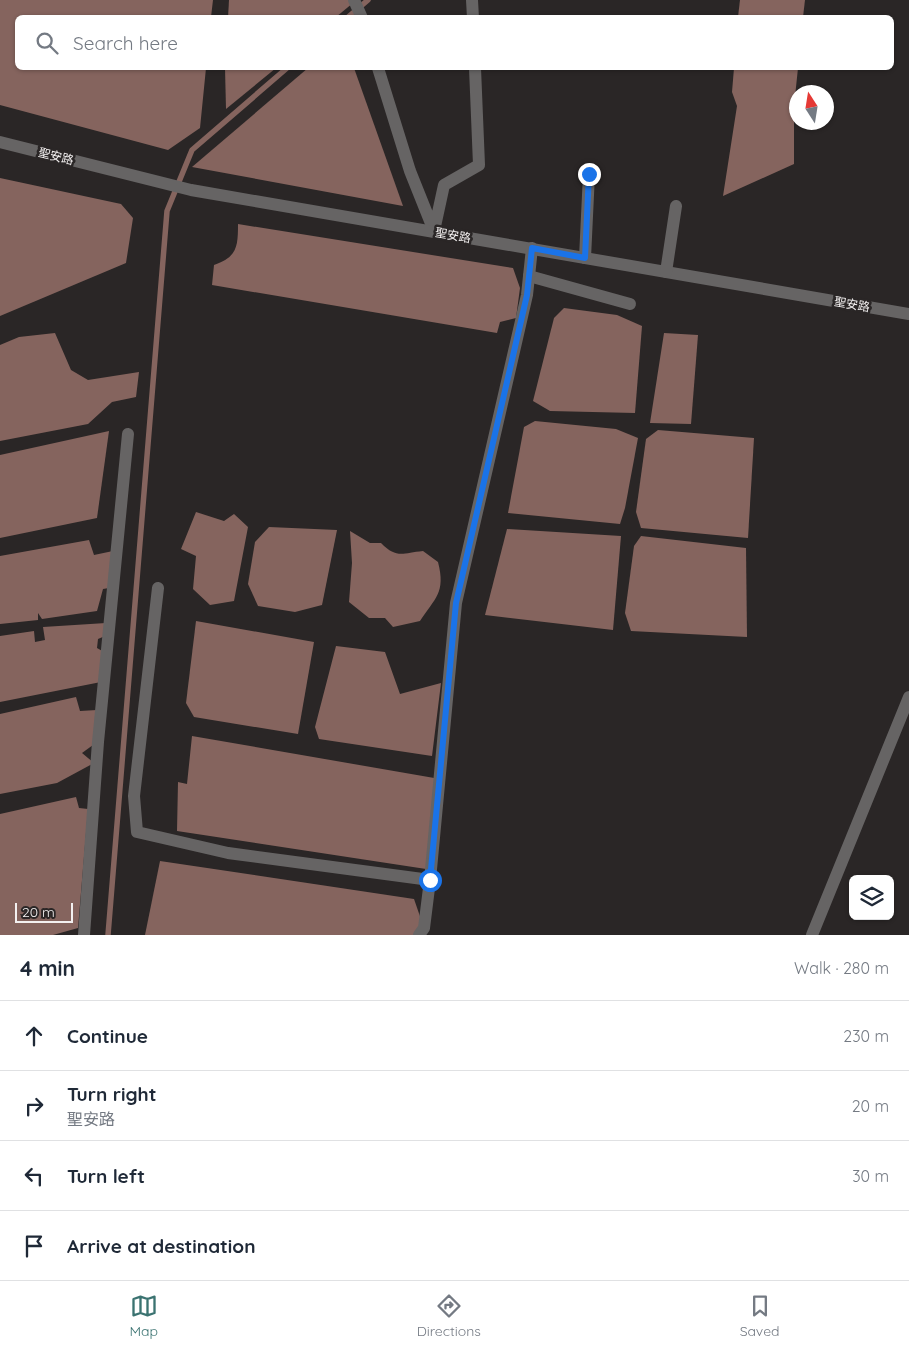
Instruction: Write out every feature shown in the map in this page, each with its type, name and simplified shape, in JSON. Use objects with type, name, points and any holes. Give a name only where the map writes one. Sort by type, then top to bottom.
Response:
[{"type":"street","points":[[354,0],[361,15]]},
{"type":"street","points":[[472,0],[473,15]]},
{"type":"street","points":[[379,70],[410,171],[434,231]]},
{"type":"street","points":[[434,231],[444,185],[478,165],[475,70]]},
{"type":"street","name":"聖安路","points":[[0,142],[191,190],[909,314]]},
{"type":"street","points":[[585,258],[589,174]]},
{"type":"street","points":[[666,272],[676,206]]},
{"type":"street","points":[[420,935],[424,928],[430,880],[456,603],[527,295],[532,248]]},
{"type":"street","points":[[529,276],[630,304]]},
{"type":"street","points":[[84,935],[98,742],[128,434]]},
{"type":"street","points":[[158,588],[134,796],[137,832],[228,853],[430,880]]},
{"type":"street","points":[[812,935],[909,697]]},
{"type":"shaded area","points":[[0,0],[213,0],[211,15],[15,15],[15,70],[206,70],[200,128],[168,150],[0,105]]},
{"type":"shaded area","points":[[229,0],[352,0],[353,3],[338,15],[228,15]]},
{"type":"shaded area","points":[[740,0],[805,0],[803,15],[738,15]]},
{"type":"shaded area","points":[[225,70],[274,70],[226,109]]},
{"type":"shaded area","points":[[306,70],[355,70],[403,206],[192,167]]},
{"type":"shaded area","points":[[734,70],[798,70],[796,85],[789,85],[789,130],[794,130],[794,164],[723,196],[737,106],[732,92]]},
{"type":"shaded area","points":[[0,178],[121,204],[133,218],[126,263],[0,316]]},
{"type":"shaded area","points":[[238,224],[513,268],[520,288],[516,318],[500,322],[497,333],[212,285],[214,265],[232,255],[235,250]]},
{"type":"shaded area","points":[[564,308],[617,315],[642,326],[635,413],[550,411],[533,401],[554,318]]},
{"type":"shaded area","points":[[55,333],[71,370],[88,380],[139,372],[136,397],[112,402],[88,424],[0,441],[0,345],[19,337]]},
{"type":"shaded area","points":[[664,333],[698,335],[691,424],[650,423]]},
{"type":"shaded area","points":[[535,421],[616,429],[638,438],[625,508],[620,524],[508,513],[524,427]]},
{"type":"shaded area","points":[[658,430],[754,438],[748,538],[641,528],[636,512],[646,439]]},
{"type":"shaded area","points":[[109,431],[97,518],[0,538],[0,455]]},
{"type":"shaded area","points":[[196,512],[224,521],[234,514],[248,527],[234,601],[210,605],[193,589],[196,556],[181,549]]},
{"type":"shaded area","points":[[269,527],[337,530],[322,605],[295,612],[258,606],[248,584],[255,542]]},
{"type":"shaded area","points":[[507,529],[621,536],[613,630],[485,615]]},
{"type":"shaded area","points":[[350,531],[370,543],[381,543],[396,553],[405,554],[423,551],[438,562],[441,581],[440,588],[420,621],[393,627],[385,618],[369,618],[349,602],[352,563]]},
{"type":"shaded area","points":[[641,536],[746,548],[747,637],[631,631],[625,613],[634,546]]},
{"type":"shaded area","points":[[89,540],[94,555],[113,551],[109,588],[103,589],[97,611],[42,619],[38,613],[38,620],[0,624],[0,556]]},
{"type":"shaded area","points":[[196,621],[314,642],[298,734],[194,717],[186,703]]},
{"type":"shaded area","points":[[106,623],[105,636],[98,639],[97,648],[104,652],[101,682],[0,702],[0,636],[34,631],[35,642],[45,640],[43,627]]},
{"type":"shaded area","points":[[336,646],[385,652],[400,694],[441,683],[432,756],[319,739],[315,727]]},
{"type":"shaded area","points":[[76,697],[80,711],[97,710],[93,745],[82,753],[94,763],[57,783],[0,794],[0,714]]},
{"type":"shaded area","points":[[192,736],[440,779],[426,869],[177,831],[178,782],[187,784]]},
{"type":"shaded area","points":[[76,797],[79,808],[88,809],[78,928],[53,935],[0,935],[0,814]]},
{"type":"shaded area","points":[[160,861],[414,899],[424,928],[419,935],[145,935]]},
{"type":"waterway","points":[[350,15],[368,0]]},
{"type":"waterway","points":[[108,935],[167,211],[192,150],[285,70]]},
{"type":"route","points":[[430,880],[456,603],[527,295],[532,248],[585,258],[589,174]]}]
